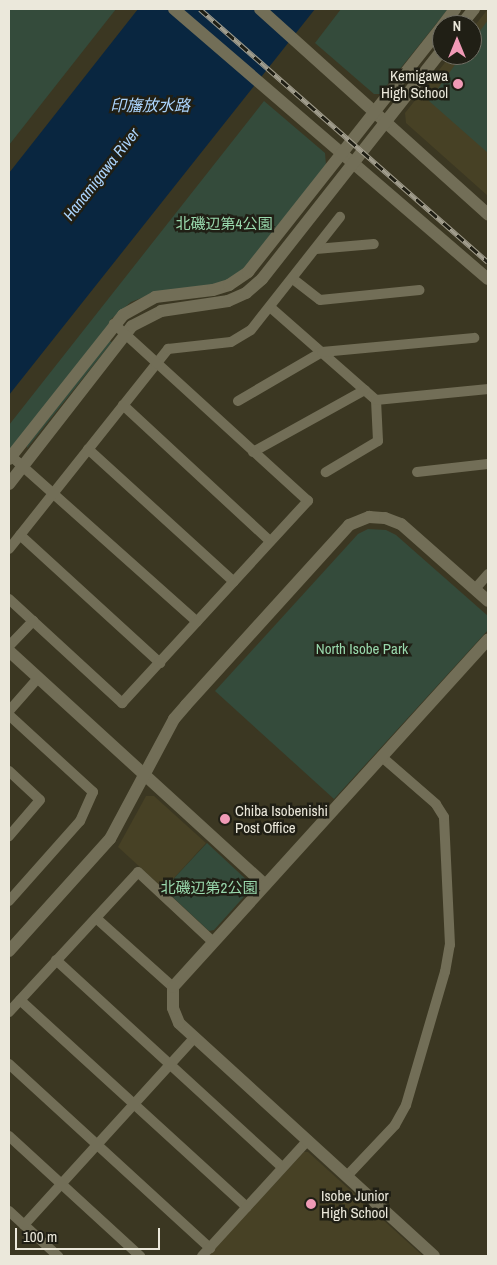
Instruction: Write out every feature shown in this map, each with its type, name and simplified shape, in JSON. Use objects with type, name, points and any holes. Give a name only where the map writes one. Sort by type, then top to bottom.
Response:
[{"type":"street","points":[[174,9],[488,279]]},
{"type":"street","points":[[260,9],[308,50],[488,214]]},
{"type":"street","points":[[197,622],[54,492],[23,465],[10,457],[114,324],[133,308],[155,297],[213,290],[230,285],[248,272],[343,154],[432,38]]},
{"type":"street","points":[[9,484],[125,335],[142,319],[161,311],[215,304],[246,293],[262,279],[432,63]]},
{"type":"street","points":[[9,549],[168,349],[220,344],[240,338],[270,307],[340,218]]},
{"type":"street","points":[[316,249],[374,244]]},
{"type":"street","points":[[293,279],[320,300],[420,290]]},
{"type":"street","points":[[270,307],[376,400],[378,441],[326,472]]},
{"type":"street","points":[[9,599],[122,703],[308,501],[114,324]]},
{"type":"street","points":[[238,401],[322,352],[474,338]]},
{"type":"street","points":[[376,400],[488,389]]},
{"type":"street","points":[[254,452],[365,390]]},
{"type":"street","points":[[122,405],[270,541]]},
{"type":"street","points":[[88,449],[234,582]]},
{"type":"street","points":[[417,472],[488,464]]},
{"type":"street","points":[[9,951],[110,839],[144,774],[186,705],[349,525],[360,519],[385,518],[401,524],[488,601]]},
{"type":"street","points":[[20,535],[160,662]]},
{"type":"street","points":[[475,589],[488,574]]},
{"type":"street","points":[[9,646],[33,621]]},
{"type":"street","points":[[173,988],[488,640]]},
{"type":"street","points":[[9,651],[265,886]]},
{"type":"street","points":[[9,711],[38,678]]},
{"type":"street","points":[[9,715],[93,792],[80,821],[9,901]]},
{"type":"street","points":[[347,1176],[395,1125],[406,1105],[445,972],[450,945],[444,817],[436,804],[382,757]]},
{"type":"street","points":[[9,771],[40,800],[9,836]]},
{"type":"street","points":[[9,1012],[138,872],[213,942]]},
{"type":"street","points":[[96,918],[173,988],[175,1015],[194,1038],[434,1256]]},
{"type":"street","points":[[56,960],[282,1167]]},
{"type":"street","points":[[20,1000],[247,1207]]},
{"type":"street","points":[[24,1224],[194,1038]]},
{"type":"street","points":[[9,1064],[210,1248]]},
{"type":"street","points":[[9,1136],[140,1256]]},
{"type":"street","points":[[202,1256],[308,1140]]},
{"type":"street","points":[[9,1211],[58,1256]]},
{"type":"shaded area","name":"Kemigawa High School","points":[[488,9],[488,196],[406,123],[405,113],[443,65],[482,65],[482,16]]},
{"type":"shaded area","points":[[146,796],[154,796],[206,843],[164,889],[118,847]]},
{"type":"shaded area","name":"Isobe Junior High School","points":[[304,1152],[308,1152],[423,1256],[208,1256]]},
{"type":"green space","points":[[9,9],[116,9],[9,145]]},
{"type":"green space","points":[[341,9],[448,9],[443,15],[432,15],[432,29],[380,94],[374,94],[315,43]]},
{"type":"green space","points":[[488,20],[488,153],[429,101],[455,65],[482,65],[482,28]]},
{"type":"green space","name":"北磯辺第4公園","points":[[264,101],[325,153],[326,165],[244,270],[229,280],[207,286],[154,293],[131,302],[110,320],[111,324],[9,454],[9,425]]},
{"type":"green space","points":[[109,341],[112,342],[27,448],[27,446]]},
{"type":"green space","name":"North Isobe Park","points":[[368,529],[386,530],[396,535],[488,616],[488,630],[334,799],[215,691],[358,534]]},
{"type":"green space","name":"北磯辺第2公園","points":[[207,843],[250,883],[250,890],[214,930],[209,931],[164,889]]},
{"type":"water","name":"印旛放水路","points":[[138,9],[315,9],[9,395],[9,173]]},
{"type":"railway","points":[[200,9],[488,262]]},
{"type":"place","name":"Kemigawa High School","points":[[458,84]]},
{"type":"place","name":"Chiba Isobenishi Post Office","points":[[225,819]]},
{"type":"place","name":"Isobe Junior High School","points":[[311,1204]]},
{"type":"water label","name":"Hanamigawa River","points":[[101,174]]}]
